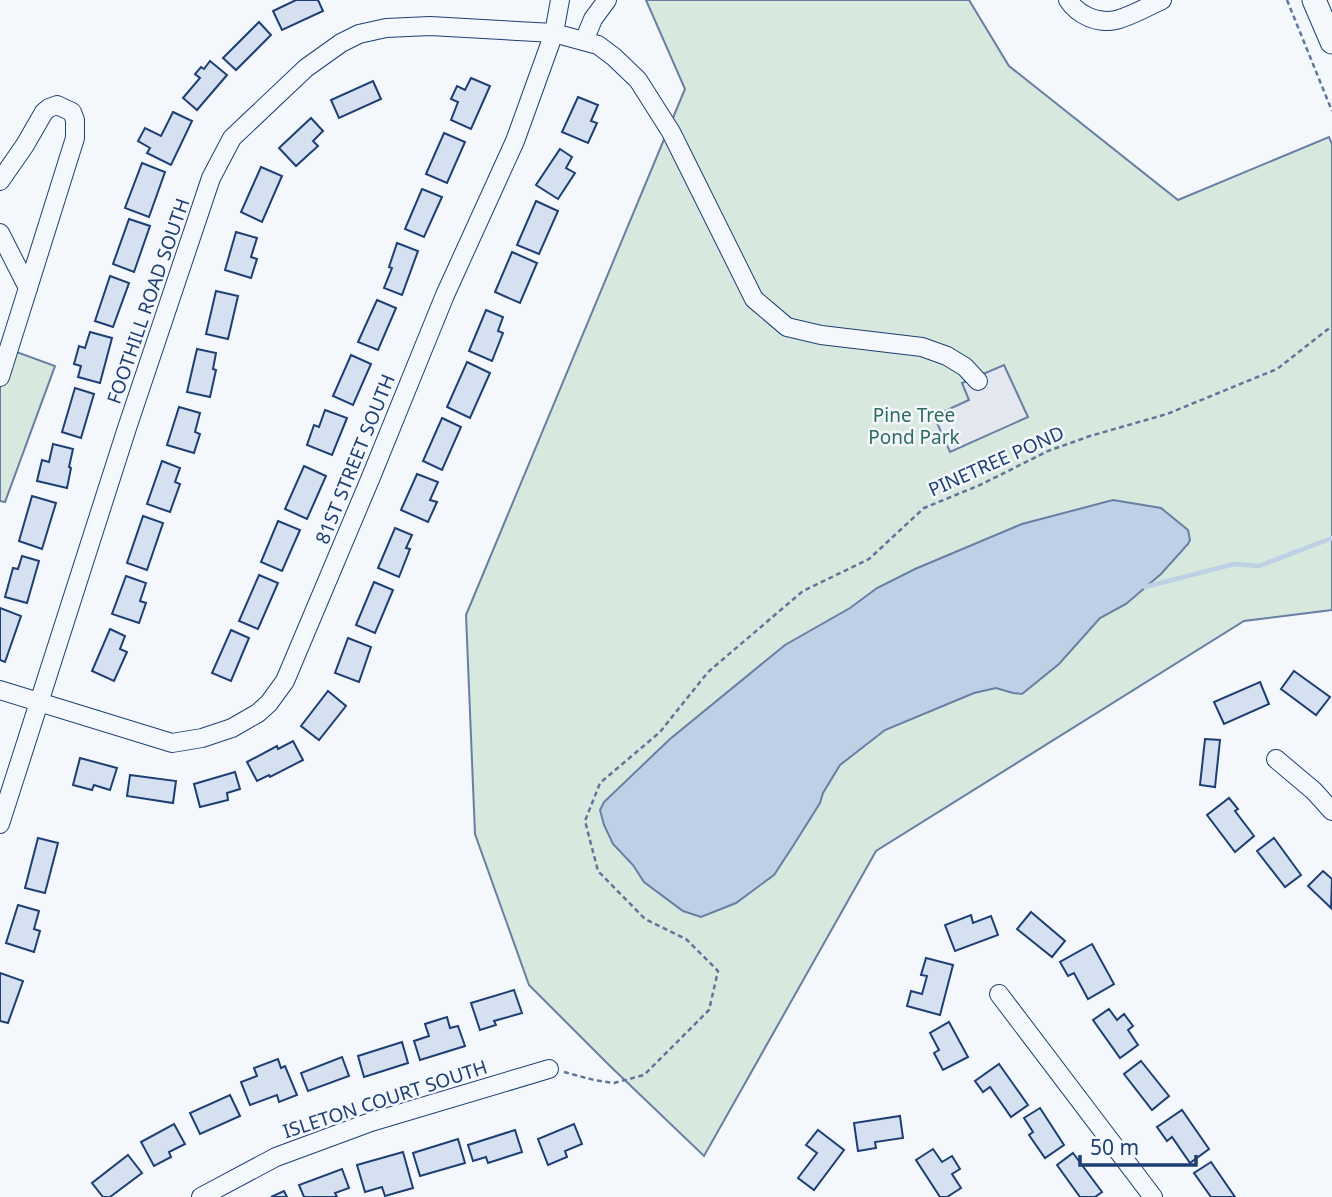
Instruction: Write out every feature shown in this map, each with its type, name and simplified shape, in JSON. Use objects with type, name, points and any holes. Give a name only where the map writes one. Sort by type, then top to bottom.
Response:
[{"type":"main road","points":[[1314,0],[1332,42]]},
{"type":"street","name":"81ST STREET SOUTH","points":[[0,690],[172,743],[202,738],[232,728],[258,713],[269,703],[285,681],[444,295],[515,141],[554,33],[560,0]]},
{"type":"street","points":[[584,41],[593,19],[607,0]]},
{"type":"street","points":[[1068,0],[1073,8],[1094,20],[1115,20],[1161,0]]},
{"type":"street","name":"FOOTHILL ROAD SOUTH","points":[[0,824],[127,428],[211,178],[232,138],[306,68],[341,43],[359,34],[386,28],[430,26],[554,33],[598,45],[638,80],[671,132],[754,299],[787,327],[821,335],[922,347],[947,356],[965,367],[978,381]]},
{"type":"street","points":[[0,181],[49,107],[57,105],[72,112],[75,138],[0,377]]},
{"type":"street","points":[[0,233],[28,288]]},
{"type":"street","points":[[1276,759],[1314,791],[1332,811]]},
{"type":"street","points":[[999,994],[1153,1197]]},
{"type":"street","name":"ISLETON COURT SOUTH","points":[[201,1197],[276,1157],[368,1123],[549,1069]]},
{"type":"path","points":[[1287,0],[1332,111]]},
{"type":"path","name":"PINETREE POND","points":[[549,1069],[614,1083],[644,1075],[709,1010],[718,971],[686,939],[645,919],[598,871],[585,821],[600,783],[660,732],[708,672],[803,591],[869,559],[924,508],[980,485],[1048,451],[1167,414],[1277,369],[1332,326]]},
{"type":"green space","name":"Pine Tree Pond Park","points":[[646,0],[969,0],[1009,66],[1178,200],[1329,137],[1332,144],[1332,610],[1244,621],[876,851],[704,1156],[529,985],[475,834],[466,615],[685,89]]},
{"type":"green space","points":[[0,346],[55,366],[5,502],[0,501]]},
{"type":"shaded area","points":[[1004,365],[1028,417],[950,452],[934,416],[969,400],[962,383]]},
{"type":"water","points":[[1113,500],[1161,508],[1188,530],[1188,544],[1161,574],[1126,604],[1100,618],[1059,664],[1022,694],[996,688],[974,693],[885,730],[840,765],[820,803],[774,875],[736,903],[701,917],[683,911],[644,882],[633,865],[613,844],[600,810],[604,802],[670,739],[785,645],[850,608],[877,588],[915,569],[1022,524]]},
{"type":"building","points":[[296,0],[318,0],[323,11],[282,30],[273,11]]},
{"type":"building","points":[[259,22],[271,35],[236,70],[223,58]]},
{"type":"building","points":[[210,61],[227,75],[197,110],[183,98],[200,78],[195,74],[201,67],[204,69]]},
{"type":"building","points":[[471,78],[490,86],[471,129],[451,120],[458,102],[451,99],[457,86],[465,90]]},
{"type":"building","points":[[373,81],[381,99],[339,118],[331,100]]},
{"type":"building","points":[[578,97],[598,105],[591,121],[597,123],[588,143],[562,132]]},
{"type":"building","points":[[173,112],[192,121],[171,165],[147,153],[150,148],[138,141],[145,128],[161,136]]},
{"type":"building","points":[[311,118],[323,131],[313,141],[318,146],[296,166],[279,148]]},
{"type":"building","points":[[444,133],[465,142],[447,183],[426,174]]},
{"type":"building","points":[[560,149],[572,157],[566,168],[575,173],[558,199],[536,185]]},
{"type":"building","points":[[142,163],[165,172],[149,217],[125,208]]},
{"type":"building","points":[[261,167],[282,176],[262,222],[241,212]]},
{"type":"building","points":[[422,189],[442,197],[424,237],[405,229]]},
{"type":"building","points":[[536,201],[558,211],[539,254],[517,245]]},
{"type":"building","points":[[129,219],[150,226],[134,272],[113,264]]},
{"type":"building","points":[[236,232],[257,238],[251,257],[257,259],[251,278],[225,270]]},
{"type":"building","points":[[397,243],[418,251],[402,295],[384,288],[392,268],[389,267]]},
{"type":"building","points":[[512,252],[537,263],[520,303],[495,292]]},
{"type":"building","points":[[110,276],[129,283],[113,327],[95,321]]},
{"type":"building","points":[[216,291],[238,296],[228,339],[206,334]]},
{"type":"building","points":[[377,300],[396,308],[378,350],[358,342]]},
{"type":"building","points":[[486,310],[503,317],[498,331],[503,333],[492,361],[469,351]]},
{"type":"building","points":[[90,332],[112,338],[100,383],[78,377],[81,366],[74,364],[79,346],[85,348]]},
{"type":"building","points":[[197,349],[216,353],[213,369],[216,370],[210,397],[187,392]]},
{"type":"building","points":[[351,355],[371,364],[353,405],[333,396]]},
{"type":"building","points":[[467,362],[490,373],[470,418],[447,407]]},
{"type":"building","points":[[75,388],[94,394],[81,438],[62,432]]},
{"type":"building","points":[[179,407],[200,413],[195,432],[200,434],[194,453],[167,445]]},
{"type":"building","points":[[325,410],[347,418],[332,455],[307,445],[314,425],[319,427]]},
{"type":"building","points":[[442,418],[461,427],[442,470],[423,461]]},
{"type":"building","points":[[53,444],[73,449],[67,488],[37,481],[42,460],[49,462]]},
{"type":"building","points":[[162,461],[180,468],[175,482],[180,484],[170,512],[147,504]]},
{"type":"building","points":[[304,466],[326,476],[307,519],[285,509]]},
{"type":"building","points":[[417,474],[438,482],[430,500],[437,502],[428,522],[401,510]]},
{"type":"building","points":[[32,496],[56,503],[42,549],[19,541]]},
{"type":"building","points":[[143,516],[163,523],[147,570],[127,563]]},
{"type":"building","points":[[278,521],[300,530],[282,571],[261,562]]},
{"type":"building","points":[[395,528],[412,535],[406,548],[410,549],[399,577],[378,568]]},
{"type":"building","points":[[22,556],[39,561],[27,603],[5,597],[13,568],[18,569]]},
{"type":"building","points":[[259,575],[278,583],[258,629],[239,621]]},
{"type":"building","points":[[126,576],[146,583],[140,601],[146,603],[139,623],[112,614]]},
{"type":"building","points":[[374,582],[393,590],[375,633],[356,625]]},
{"type":"building","points":[[0,608],[21,616],[5,662],[0,660]]},
{"type":"building","points":[[110,629],[125,636],[120,649],[127,652],[114,681],[92,671]]},
{"type":"building","points":[[231,630],[249,638],[231,681],[212,673]]},
{"type":"building","points":[[348,638],[371,647],[359,682],[335,673]]},
{"type":"building","points":[[1294,671],[1330,697],[1316,715],[1281,689]]},
{"type":"building","points":[[1260,682],[1269,704],[1224,724],[1214,702]]},
{"type":"building","points":[[328,691],[346,706],[319,740],[301,726]]},
{"type":"building","points":[[1205,739],[1220,740],[1215,787],[1200,785]]},
{"type":"building","points":[[293,741],[303,760],[257,781],[247,762]]},
{"type":"building","points":[[80,758],[117,768],[110,790],[94,785],[92,790],[73,785]]},
{"type":"building","points":[[235,772],[240,789],[227,793],[228,800],[200,807],[194,784]]},
{"type":"building","points":[[130,775],[176,781],[173,803],[127,796]]},
{"type":"building","points":[[1229,798],[1238,809],[1235,811],[1254,836],[1235,852],[1207,815]]},
{"type":"building","points":[[38,838],[58,843],[45,893],[25,888]]},
{"type":"building","points":[[1274,838],[1301,875],[1285,887],[1257,851]]},
{"type":"building","points":[[1323,871],[1332,879],[1331,908],[1308,886]]},
{"type":"building","points":[[18,905],[39,911],[34,929],[40,931],[34,952],[6,943]]},
{"type":"building","points":[[1031,912],[1065,941],[1052,957],[1017,929]]},
{"type":"building","points":[[971,915],[973,923],[991,916],[998,935],[955,951],[945,925]]},
{"type":"building","points":[[1092,944],[1114,984],[1088,999],[1074,973],[1068,976],[1060,962]]},
{"type":"building","points":[[926,958],[953,965],[940,1015],[907,1006],[911,991],[922,994],[927,976],[921,975]]},
{"type":"building","points":[[0,973],[23,981],[8,1023],[0,1021]]},
{"type":"building","points":[[514,990],[522,1013],[494,1021],[496,1025],[480,1030],[471,1003]]},
{"type":"building","points":[[1109,1009],[1117,1020],[1124,1014],[1133,1026],[1128,1030],[1138,1045],[1120,1058],[1093,1020]]},
{"type":"building","points":[[447,1017],[450,1028],[458,1026],[465,1046],[420,1060],[414,1041],[429,1036],[425,1024]]},
{"type":"building","points":[[949,1022],[968,1057],[943,1070],[934,1053],[939,1050],[930,1033]]},
{"type":"building","points":[[402,1042],[408,1063],[364,1077],[358,1056]]},
{"type":"building","points":[[342,1057],[349,1076],[308,1091],[301,1073]]},
{"type":"building","points":[[278,1059],[281,1068],[285,1066],[297,1095],[279,1102],[277,1095],[250,1105],[241,1082],[257,1076],[254,1068]]},
{"type":"building","points":[[1141,1061],[1169,1096],[1152,1110],[1124,1074]]},
{"type":"building","points":[[999,1064],[1028,1105],[1011,1117],[990,1087],[983,1092],[975,1081]]},
{"type":"building","points":[[230,1095],[240,1116],[200,1134],[190,1113]]},
{"type":"building","points":[[1040,1108],[1064,1145],[1045,1158],[1029,1135],[1033,1132],[1024,1118]]},
{"type":"building","points":[[1182,1110],[1209,1149],[1190,1163],[1172,1137],[1167,1141],[1157,1127]]},
{"type":"building","points":[[900,1116],[903,1138],[875,1142],[876,1148],[858,1151],[854,1123]]},
{"type":"building","points":[[174,1124],[185,1144],[169,1152],[171,1157],[154,1166],[141,1142]]},
{"type":"building","points":[[574,1124],[582,1144],[565,1151],[567,1157],[548,1165],[538,1139]]},
{"type":"building","points":[[515,1130],[522,1152],[488,1163],[486,1157],[473,1161],[468,1145]]},
{"type":"building","points":[[818,1130],[844,1150],[814,1190],[798,1178],[817,1153],[806,1145]]},
{"type":"building","points":[[458,1139],[465,1163],[420,1176],[413,1153]]},
{"type":"building","points":[[933,1149],[942,1162],[952,1156],[960,1169],[952,1174],[961,1188],[947,1197],[940,1197],[916,1160]]},
{"type":"building","points":[[403,1152],[413,1188],[385,1196],[382,1187],[365,1192],[357,1165]]},
{"type":"building","points":[[1073,1153],[1102,1192],[1095,1197],[1080,1197],[1057,1165]]},
{"type":"building","points":[[128,1155],[142,1173],[110,1197],[103,1197],[92,1183]]},
{"type":"building","points":[[1211,1162],[1235,1197],[1211,1197],[1194,1173]]},
{"type":"building","points":[[342,1169],[349,1188],[335,1193],[337,1197],[304,1197],[299,1185]]},
{"type":"building","points":[[284,1191],[287,1197],[271,1197]]},
{"type":"waterway","points":[[1145,587],[1234,564],[1259,566],[1332,538]]}]
